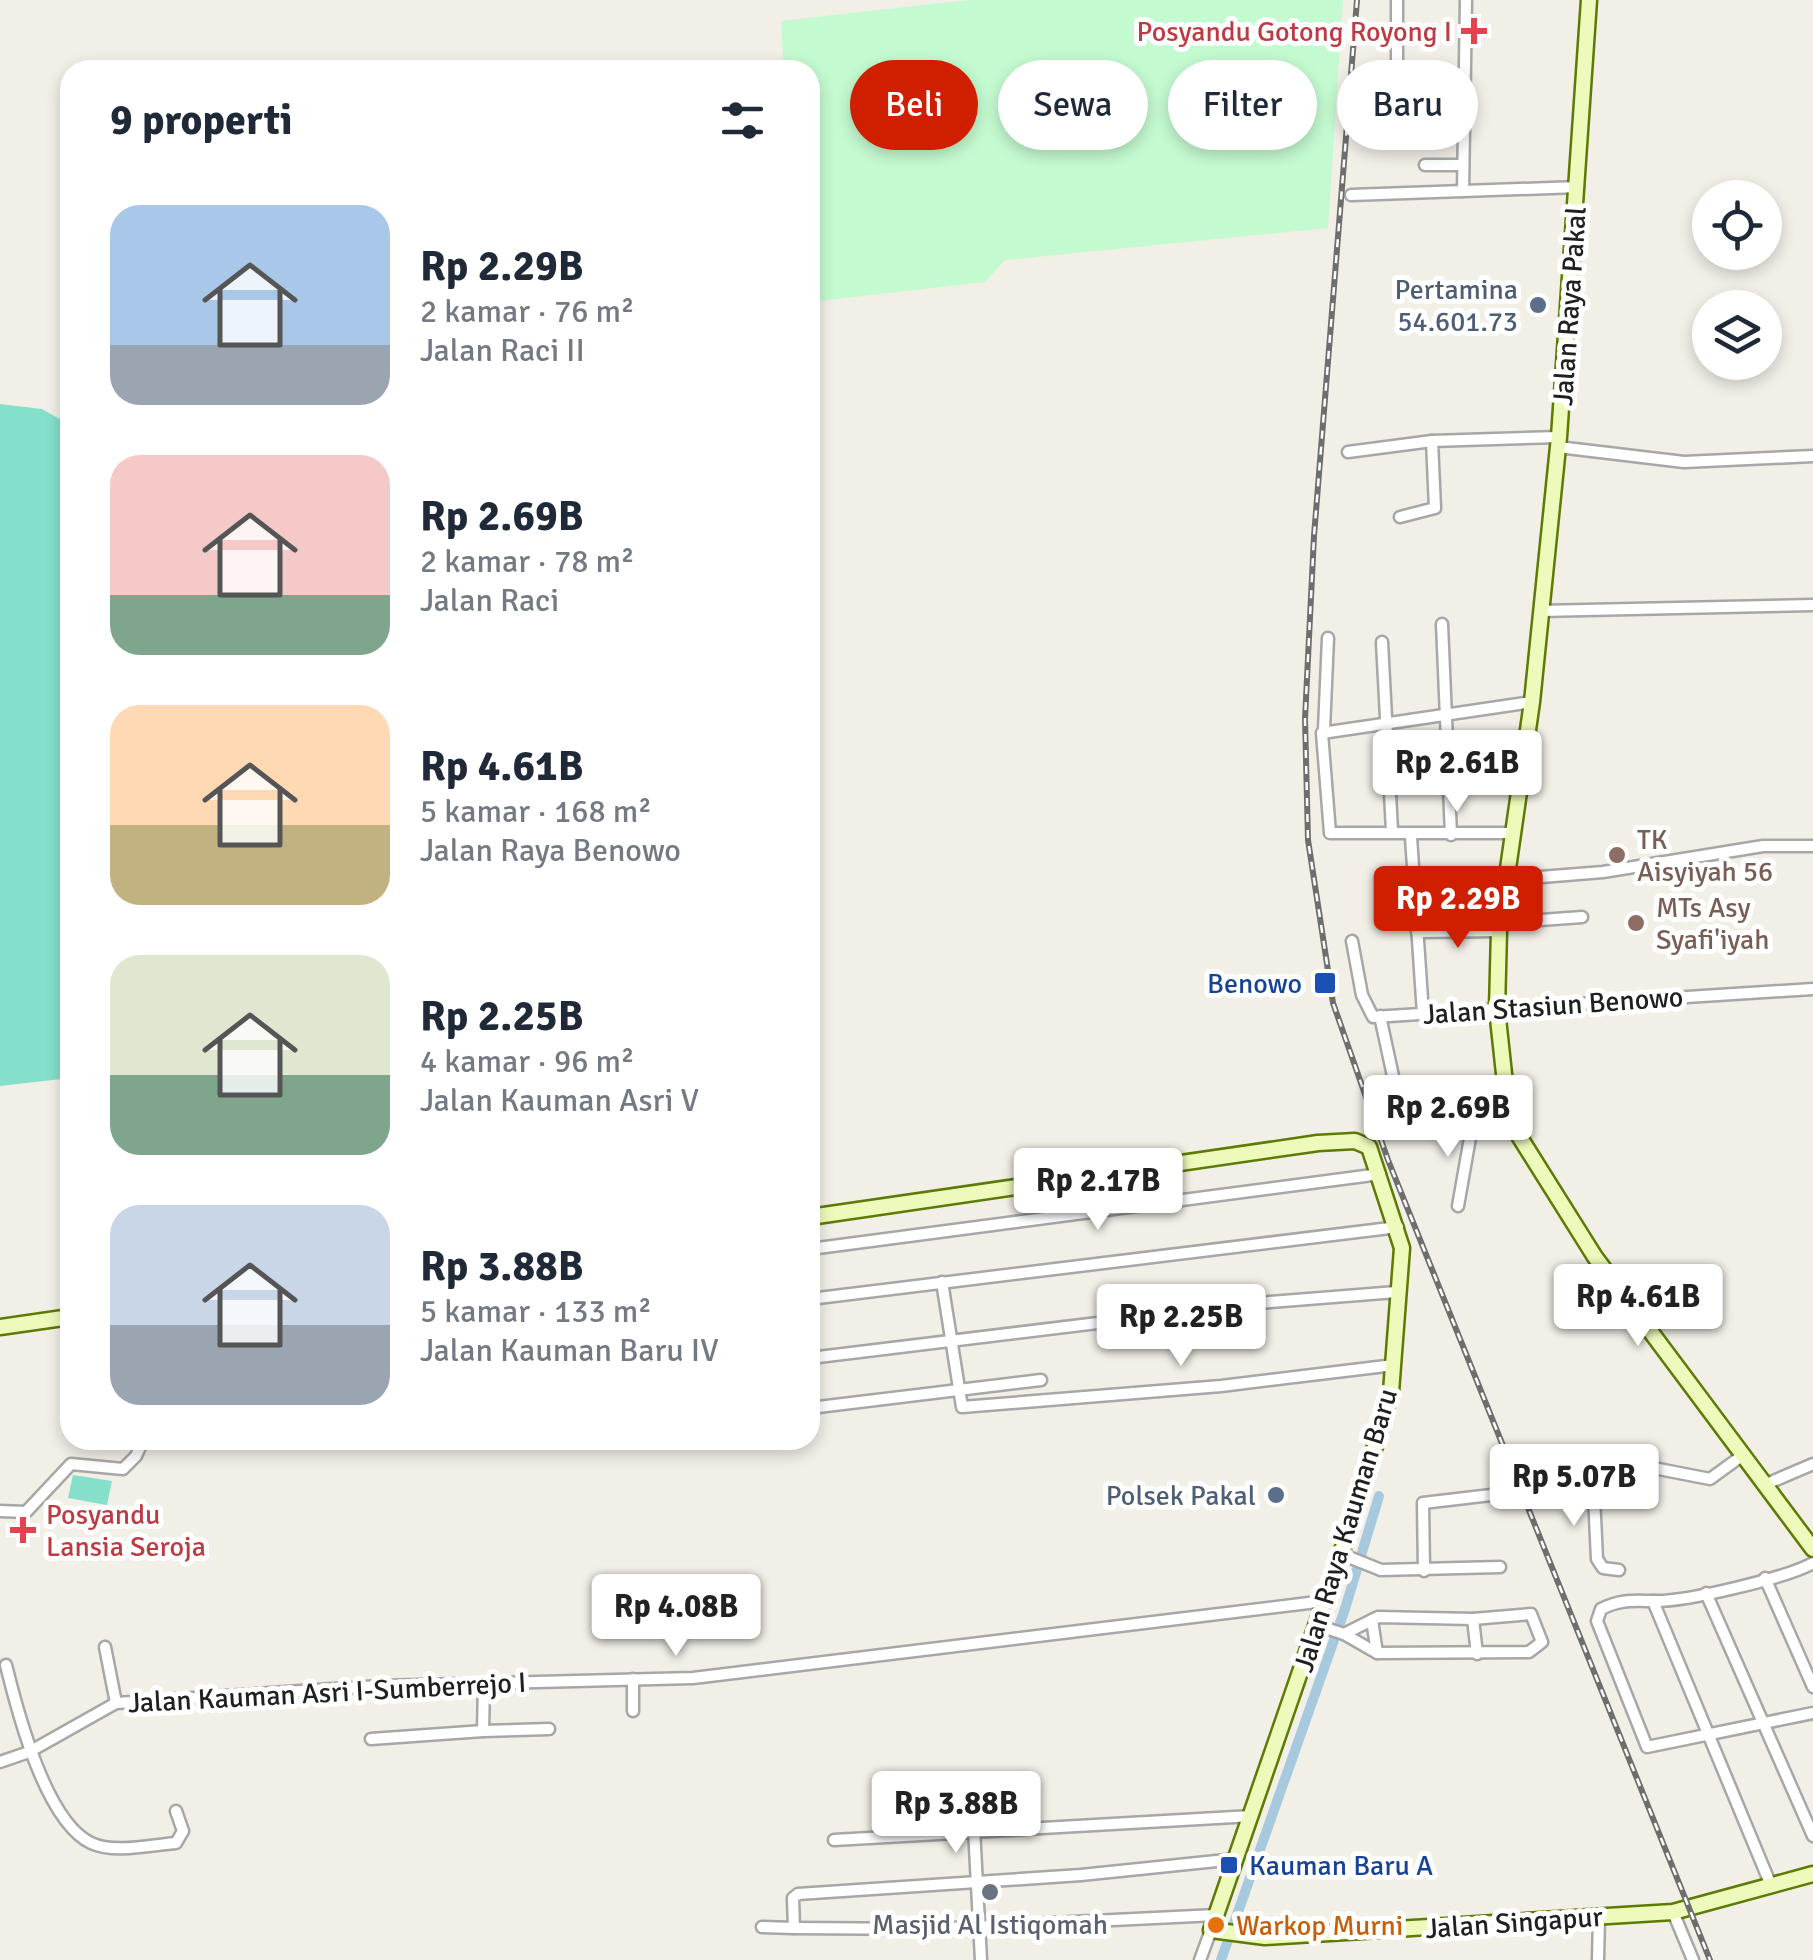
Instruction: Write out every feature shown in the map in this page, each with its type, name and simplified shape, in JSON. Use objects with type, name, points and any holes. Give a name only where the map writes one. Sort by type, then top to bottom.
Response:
[{"type":"street","points":[[1398,0],[1398,60]]},
{"type":"street","points":[[1462,191],[1466,0]]},
{"type":"street","name":"Jalan Raya Pakal","points":[[1509,1120],[1496,1009],[1499,927],[1532,702],[1558,442],[1589,0]]},
{"type":"street","points":[[1425,165],[1462,165]]},
{"type":"street","points":[[1351,195],[1578,187]]},
{"type":"street","points":[[1400,518],[1435,508],[1432,441]]},
{"type":"street","points":[[1348,452],[1432,441],[1558,442],[1684,462],[1813,456]]},
{"type":"street","points":[[1540,612],[1813,605]]},
{"type":"street","points":[[1442,624],[1452,835]]},
{"type":"street","points":[[1328,638],[1324,729],[1329,832],[1392,831],[1410,837],[1510,833]]},
{"type":"street","points":[[1382,642],[1392,831]]},
{"type":"street","points":[[1324,729],[1532,702]]},
{"type":"street","points":[[1410,837],[1423,1014]]},
{"type":"street","points":[[1503,880],[1650,866],[1763,846],[1813,846]]},
{"type":"street","points":[[1417,932],[1582,917]]},
{"type":"street","points":[[1352,941],[1369,1014],[1380,1016],[1401,1124],[1407,1128],[1509,1120],[1619,1288],[1813,1549]]},
{"type":"street","name":"Jalan Stasiun Benowo","points":[[1380,1016],[1813,989]]},
{"type":"street","points":[[1458,1206],[1474,1121]]},
{"type":"street","name":"Jalan Raya Kauman Baru","points":[[820,1216],[1342,1140],[1369,1147],[1398,1227],[1402,1259],[1396,1292],[1391,1392],[1345,1556],[1316,1625],[1216,1915],[1215,1932]]},
{"type":"street","points":[[820,1248],[1380,1174]]},
{"type":"street","points":[[820,1298],[1398,1227]]},
{"type":"street","points":[[942,1282],[962,1408],[1221,1386],[1394,1365]]},
{"type":"street","points":[[1585,1297],[1619,1288]]},
{"type":"street","points":[[820,1357],[1270,1302],[1396,1292]]},
{"type":"street","points":[[0,1327],[60,1319]]},
{"type":"street","points":[[820,1407],[1041,1380]]},
{"type":"street","points":[[0,1511],[26,1512],[70,1464],[123,1470],[136,1450]]},
{"type":"street","points":[[1619,1570],[1603,1568],[1597,1559],[1593,1475],[1628,1463],[1710,1479],[1744,1455]]},
{"type":"street","points":[[1764,1484],[1813,1464]]},
{"type":"street","points":[[1424,1570],[1423,1503],[1491,1495]]},
{"type":"street","points":[[1345,1556],[1382,1570],[1500,1567]]},
{"type":"street","points":[[1813,1563],[1706,1592],[1653,1602],[1617,1601],[1601,1609],[1596,1621],[1640,1738],[1652,1747],[1708,1732],[1813,1713]]},
{"type":"street","points":[[1765,1578],[1813,1687]]},
{"type":"street","points":[[1706,1592],[1767,1722],[1813,1836]]},
{"type":"street","name":"Jalan Kauman Asri I-Sumberrejo I","points":[[0,1762],[29,1752],[116,1703],[200,1694],[693,1678],[1325,1601]]},
{"type":"street","points":[[1653,1602],[1770,1883]]},
{"type":"street","points":[[1316,1625],[1344,1634],[1376,1653],[1529,1652],[1542,1642],[1531,1614],[1372,1620],[1344,1634]]},
{"type":"street","points":[[1473,1619],[1477,1654]]},
{"type":"street","points":[[1372,1620],[1376,1653]]},
{"type":"street","points":[[105,1646],[116,1703]]},
{"type":"street","points":[[6,1665],[29,1752],[64,1816],[92,1843],[106,1847],[176,1843],[182,1831],[176,1811]]},
{"type":"street","points":[[633,1679],[633,1710]]},
{"type":"street","points":[[483,1731],[484,1684]]},
{"type":"street","points":[[371,1739],[549,1729]]},
{"type":"street","points":[[834,1840],[1252,1816]]},
{"type":"street","points":[[974,1829],[981,1960]]},
{"type":"street","points":[[794,1928],[796,1894],[1236,1859]]},
{"type":"street","name":"Jalan Singapur","points":[[1215,1932],[1242,1936],[1673,1912],[1813,1874]]},
{"type":"street","points":[[1673,1912],[1693,1960]]},
{"type":"street","points":[[762,1928],[932,1930],[1216,1915]]},
{"type":"street","points":[[1598,1960],[1599,1916]]},
{"type":"street","points":[[1200,1960],[1215,1932]]},
{"type":"green space","points":[[968,0],[1343,0],[1328,228],[1005,260],[985,282],[820,301],[820,60],[783,60],[781,21]]},
{"type":"green space","points":[[0,404],[42,409],[60,419],[60,1079],[0,1086]]},
{"type":"green space","points":[[73,1475],[112,1481],[107,1505],[68,1498]]},
{"type":"waterway","points":[[1221,1960],[1345,1609],[1379,1496]]},
{"type":"railway","points":[[1357,0],[1314,536],[1305,719],[1308,840],[1333,1003],[1388,1160],[1710,1960]]},
{"type":"place","name":"Posyandu Gotong Royong I","points":[[1474,31]]},
{"type":"place","name":"Pertamina 54.601.73","points":[[1538,305]]},
{"type":"place","name":"TK Aisyiyah 56","points":[[1617,855]]},
{"type":"place","name":"MTs Asy Syafi'iyah","points":[[1636,923]]},
{"type":"place","name":"Benowo","points":[[1325,983]]},
{"type":"place","name":"Polsek Pakal","points":[[1276,1495]]},
{"type":"place","name":"Posyandu Lansia Seroja","points":[[23,1530]]},
{"type":"place","name":"Kauman Baru A","points":[[1229,1865]]},
{"type":"place","name":"Masjid Al Istiqomah","points":[[990,1892]]},
{"type":"place","name":"Warkop Murni","points":[[1216,1925]]}]
